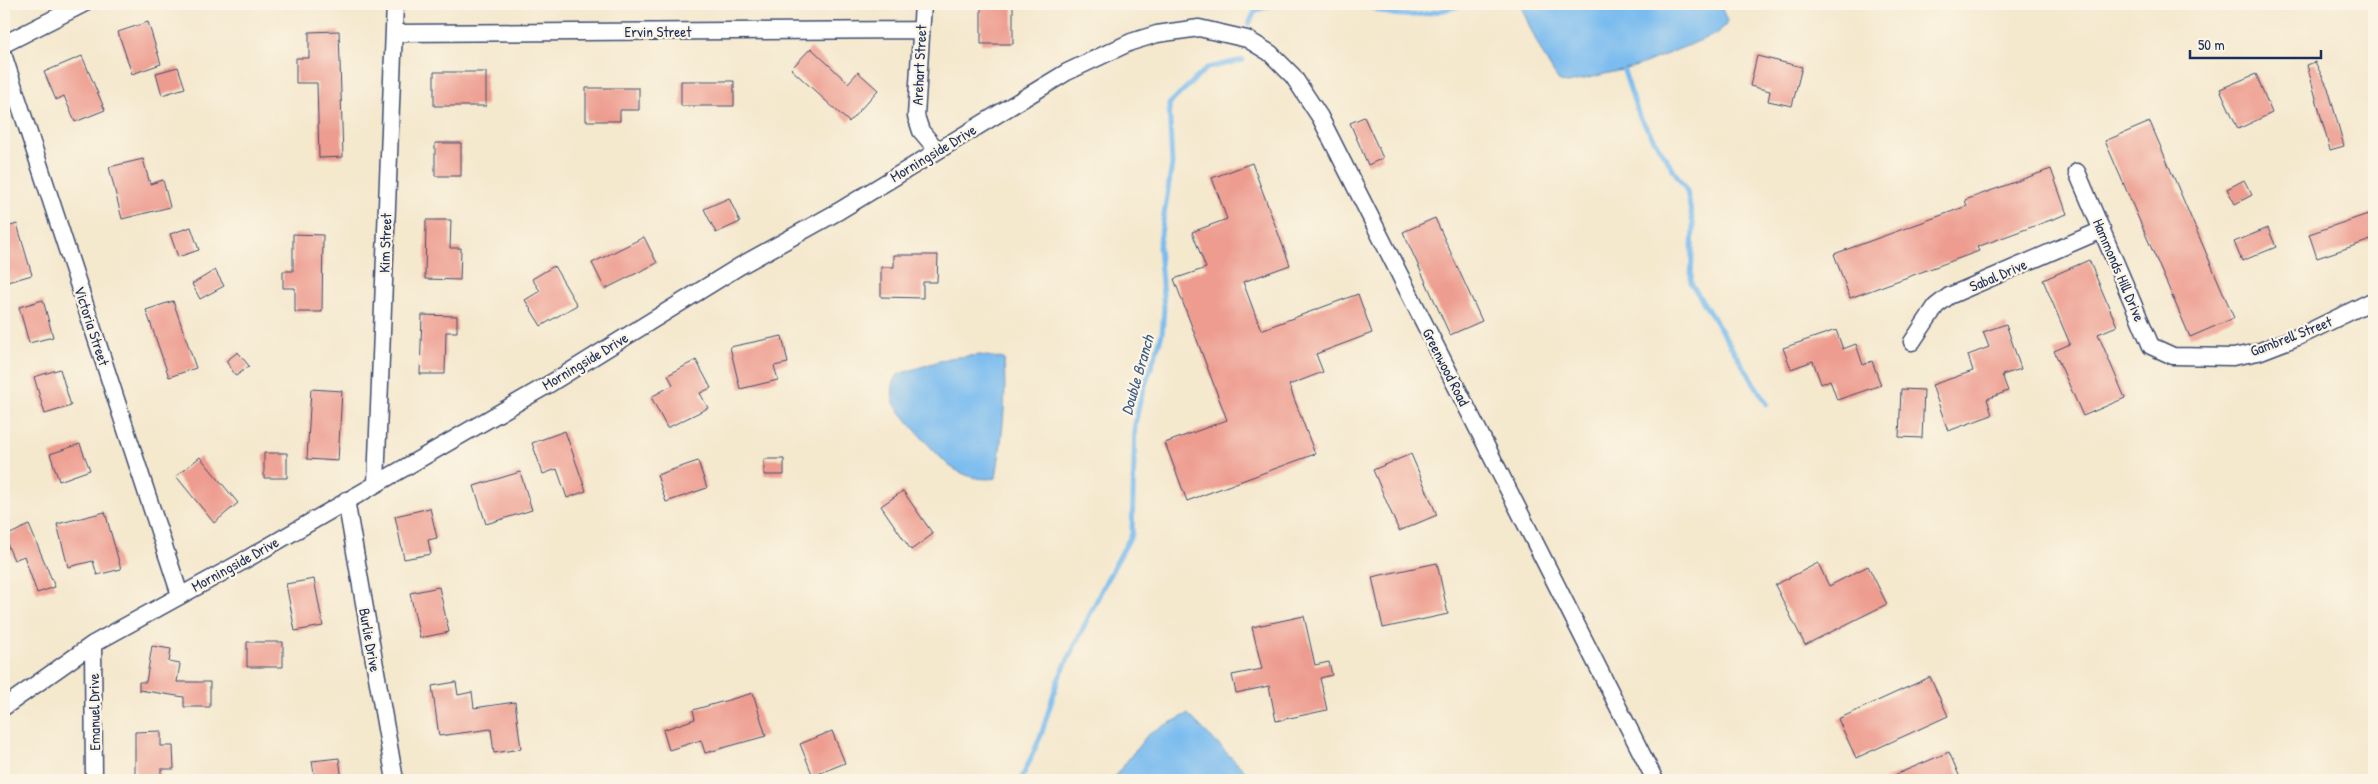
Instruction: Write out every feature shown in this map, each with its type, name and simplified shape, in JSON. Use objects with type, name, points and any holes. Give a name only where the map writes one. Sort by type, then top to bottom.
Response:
[{"type":"street","points":[[4,44],[83,4]]},
{"type":"street","name":"Kim Street","points":[[376,483],[395,4]]},
{"type":"street","name":"Arehart Street","points":[[923,4],[916,116],[921,131],[937,150]]},
{"type":"street","name":"Greenwood Road","points":[[1174,30],[1199,28],[1247,39],[1270,53],[1292,76],[1320,117],[1655,780]]},
{"type":"street","name":"Ervin Street","points":[[394,33],[921,30]]},
{"type":"street","name":"Morningside Drive","points":[[4,707],[93,644],[238,564],[551,383],[740,266],[839,211],[1067,72],[1131,42],[1174,30]]},
{"type":"street","name":"Victoria Street","points":[[4,57],[180,595]]},
{"type":"street","name":"Hammonds Hill Drive","points":[[2077,172],[2151,346],[2173,356]]},
{"type":"street","name":"Sabal Drive","points":[[1912,342],[1936,306],[1949,296],[2102,230]]},
{"type":"street","name":"Gambrell Street","points":[[2173,356],[2233,357],[2258,352],[2300,336],[2374,300]]},
{"type":"street","name":"Burlie Drive","points":[[346,500],[395,780]]},
{"type":"street","name":"Emanuel Drive","points":[[93,644],[94,780]]},
{"type":"water","points":[[1520,4],[1720,4],[1727,21],[1725,26],[1716,34],[1638,66],[1568,83],[1560,82],[1548,64]]},
{"type":"water","points":[[980,355],[1004,359],[1005,389],[1002,434],[996,478],[990,479],[967,475],[946,463],[903,416],[894,403],[893,395],[893,387],[899,374],[949,358]]},
{"type":"water","points":[[1188,714],[1254,780],[1112,780],[1149,733]]},
{"type":"building","points":[[981,4],[1013,4],[1013,44],[981,44]]},
{"type":"building","points":[[148,22],[161,64],[132,74],[118,32]]},
{"type":"building","points":[[339,31],[343,157],[319,158],[317,83],[296,83],[296,58],[309,58],[309,32]]},
{"type":"building","points":[[811,48],[848,83],[858,72],[878,90],[849,122],[791,69]]},
{"type":"building","points":[[82,56],[105,110],[75,122],[64,96],[56,100],[44,72]]},
{"type":"building","points":[[1757,56],[1802,67],[1792,106],[1768,101],[1770,91],[1750,86]]},
{"type":"building","points":[[2315,62],[2328,88],[2344,146],[2330,150],[2307,65]]},
{"type":"building","points":[[178,67],[185,88],[162,95],[156,73]]},
{"type":"building","points":[[434,72],[486,72],[486,106],[434,106]]},
{"type":"building","points":[[2256,74],[2272,113],[2238,129],[2220,89]]},
{"type":"building","points":[[681,81],[734,81],[734,106],[681,106]]},
{"type":"building","points":[[586,88],[639,88],[639,110],[620,110],[620,121],[586,121]]},
{"type":"building","points":[[1364,117],[1383,158],[1368,165],[1350,123]]},
{"type":"building","points":[[2150,122],[2234,318],[2190,337],[2105,141]]},
{"type":"building","points":[[435,143],[461,143],[461,176],[435,176]]},
{"type":"building","points":[[143,159],[150,184],[163,180],[170,207],[122,219],[109,167]]},
{"type":"building","points":[[1252,163],[1290,265],[1243,282],[1261,330],[1358,294],[1372,333],[1316,354],[1323,372],[1289,385],[1315,454],[1187,501],[1165,443],[1227,420],[1174,279],[1206,268],[1192,232],[1227,219],[1212,178]]},
{"type":"building","points":[[2051,169],[2067,214],[1977,247],[1979,251],[1850,298],[1834,254],[1967,206],[1965,200]]},
{"type":"building","points":[[2244,180],[2252,195],[2235,204],[2227,189]]},
{"type":"building","points":[[729,198],[740,222],[716,233],[704,209]]},
{"type":"building","points":[[2374,212],[2374,239],[2317,258],[2309,234]]},
{"type":"building","points":[[1435,218],[1482,321],[1450,335],[1403,232]]},
{"type":"building","points":[[426,220],[451,220],[450,248],[461,248],[460,280],[425,279]]},
{"type":"building","points":[[17,224],[32,275],[4,283],[4,228]]},
{"type":"building","points":[[191,227],[199,250],[178,257],[170,234]]},
{"type":"building","points":[[2268,228],[2276,247],[2242,261],[2234,242]]},
{"type":"building","points":[[293,234],[323,235],[322,312],[295,312],[295,288],[283,288],[283,271],[293,271]]},
{"type":"building","points":[[644,237],[657,263],[605,289],[592,263]]},
{"type":"building","points":[[894,255],[938,255],[937,282],[923,282],[923,298],[881,297],[881,267],[894,267]]},
{"type":"building","points":[[2089,260],[2117,326],[2098,334],[2125,398],[2083,416],[2054,351],[2070,344],[2043,280]]},
{"type":"building","points":[[554,266],[577,305],[541,326],[525,300],[540,291],[532,279]]},
{"type":"building","points":[[215,270],[224,286],[200,299],[192,284]]},
{"type":"building","points":[[43,300],[53,337],[29,343],[19,307]]},
{"type":"building","points":[[173,301],[196,368],[169,377],[146,310]]},
{"type":"building","points":[[422,315],[457,316],[457,332],[446,332],[445,374],[420,374]]},
{"type":"building","points":[[2006,324],[2021,369],[2002,375],[2008,391],[1987,399],[1992,415],[1948,431],[1932,385],[1973,371],[1968,355],[1989,347],[1983,332]]},
{"type":"building","points":[[1836,330],[1843,349],[1856,344],[1863,365],[1872,361],[1881,385],[1837,400],[1830,380],[1821,384],[1813,361],[1791,369],[1783,348]]},
{"type":"building","points":[[782,336],[788,363],[774,366],[778,380],[740,389],[730,347]]},
{"type":"building","points":[[238,352],[249,366],[236,376],[226,361]]},
{"type":"building","points":[[696,360],[711,388],[700,393],[708,408],[667,428],[651,397],[673,385],[668,375]]},
{"type":"building","points":[[60,369],[71,406],[45,414],[34,377]]},
{"type":"building","points":[[311,389],[342,391],[338,461],[307,459]]},
{"type":"building","points":[[1901,389],[1924,390],[1922,438],[1899,437]]},
{"type":"building","points":[[565,431],[586,491],[567,498],[557,469],[543,474],[532,443]]},
{"type":"building","points":[[80,444],[90,470],[59,481],[50,454]]},
{"type":"building","points":[[264,453],[287,453],[287,478],[264,478]]},
{"type":"building","points":[[1411,454],[1437,515],[1399,531],[1373,470]]},
{"type":"building","points":[[200,457],[238,503],[214,523],[176,476]]},
{"type":"building","points":[[764,459],[784,459],[784,475],[764,475]]},
{"type":"building","points":[[698,461],[707,488],[666,502],[657,475]]},
{"type":"building","points":[[520,472],[532,510],[486,524],[474,486]]},
{"type":"building","points":[[903,491],[933,534],[911,550],[881,506]]},
{"type":"building","points":[[430,508],[437,538],[428,540],[431,554],[404,559],[395,516]]},
{"type":"building","points":[[105,512],[121,569],[97,575],[93,561],[68,567],[57,524]]},
{"type":"building","points":[[29,525],[55,587],[37,593],[24,556],[14,560],[4,537]]},
{"type":"building","points":[[1437,563],[1448,614],[1383,628],[1372,577]]},
{"type":"building","points":[[1818,563],[1829,586],[1868,566],[1887,604],[1805,645],[1775,585]]},
{"type":"building","points":[[314,579],[323,626],[295,631],[286,584]]},
{"type":"building","points":[[439,587],[449,632],[420,638],[410,593]]},
{"type":"building","points":[[1304,616],[1315,665],[1329,662],[1332,675],[1320,678],[1327,710],[1276,721],[1269,686],[1236,693],[1232,675],[1262,669],[1252,627]]},
{"type":"building","points":[[247,642],[283,642],[283,667],[247,667]]},
{"type":"building","points":[[152,646],[171,649],[169,662],[180,664],[177,682],[210,682],[210,707],[184,707],[184,697],[139,690],[139,682],[146,682]]},
{"type":"building","points":[[1930,677],[1948,716],[1856,758],[1838,719]]},
{"type":"building","points":[[456,682],[458,695],[472,692],[474,708],[515,702],[521,749],[494,753],[491,729],[439,736],[432,686]]},
{"type":"building","points":[[753,693],[766,736],[705,753],[701,740],[669,750],[663,730],[695,719],[693,710]]},
{"type":"building","points":[[161,731],[161,746],[173,746],[174,769],[161,769],[161,780],[135,780],[135,732]]},
{"type":"building","points":[[832,731],[845,763],[813,776],[800,744]]},
{"type":"building","points":[[1949,752],[1961,780],[1883,780]]},
{"type":"building","points":[[339,758],[342,780],[315,780],[312,761]]},
{"type":"waterway","name":"Double Branch","points":[[1249,24],[1255,11],[1273,4]]},
{"type":"waterway","name":"Double Branch","points":[[1366,4],[1391,14],[1403,15],[1441,11],[1467,4]]},
{"type":"waterway","name":"Double Branch","points":[[1021,780],[1041,735],[1058,680],[1105,583],[1132,534],[1135,424],[1140,401],[1162,334],[1164,308],[1159,247],[1172,164],[1169,104],[1207,68],[1243,60]]},
{"type":"waterway","points":[[1624,71],[1639,116],[1687,191],[1693,223],[1691,283],[1767,404]]}]
